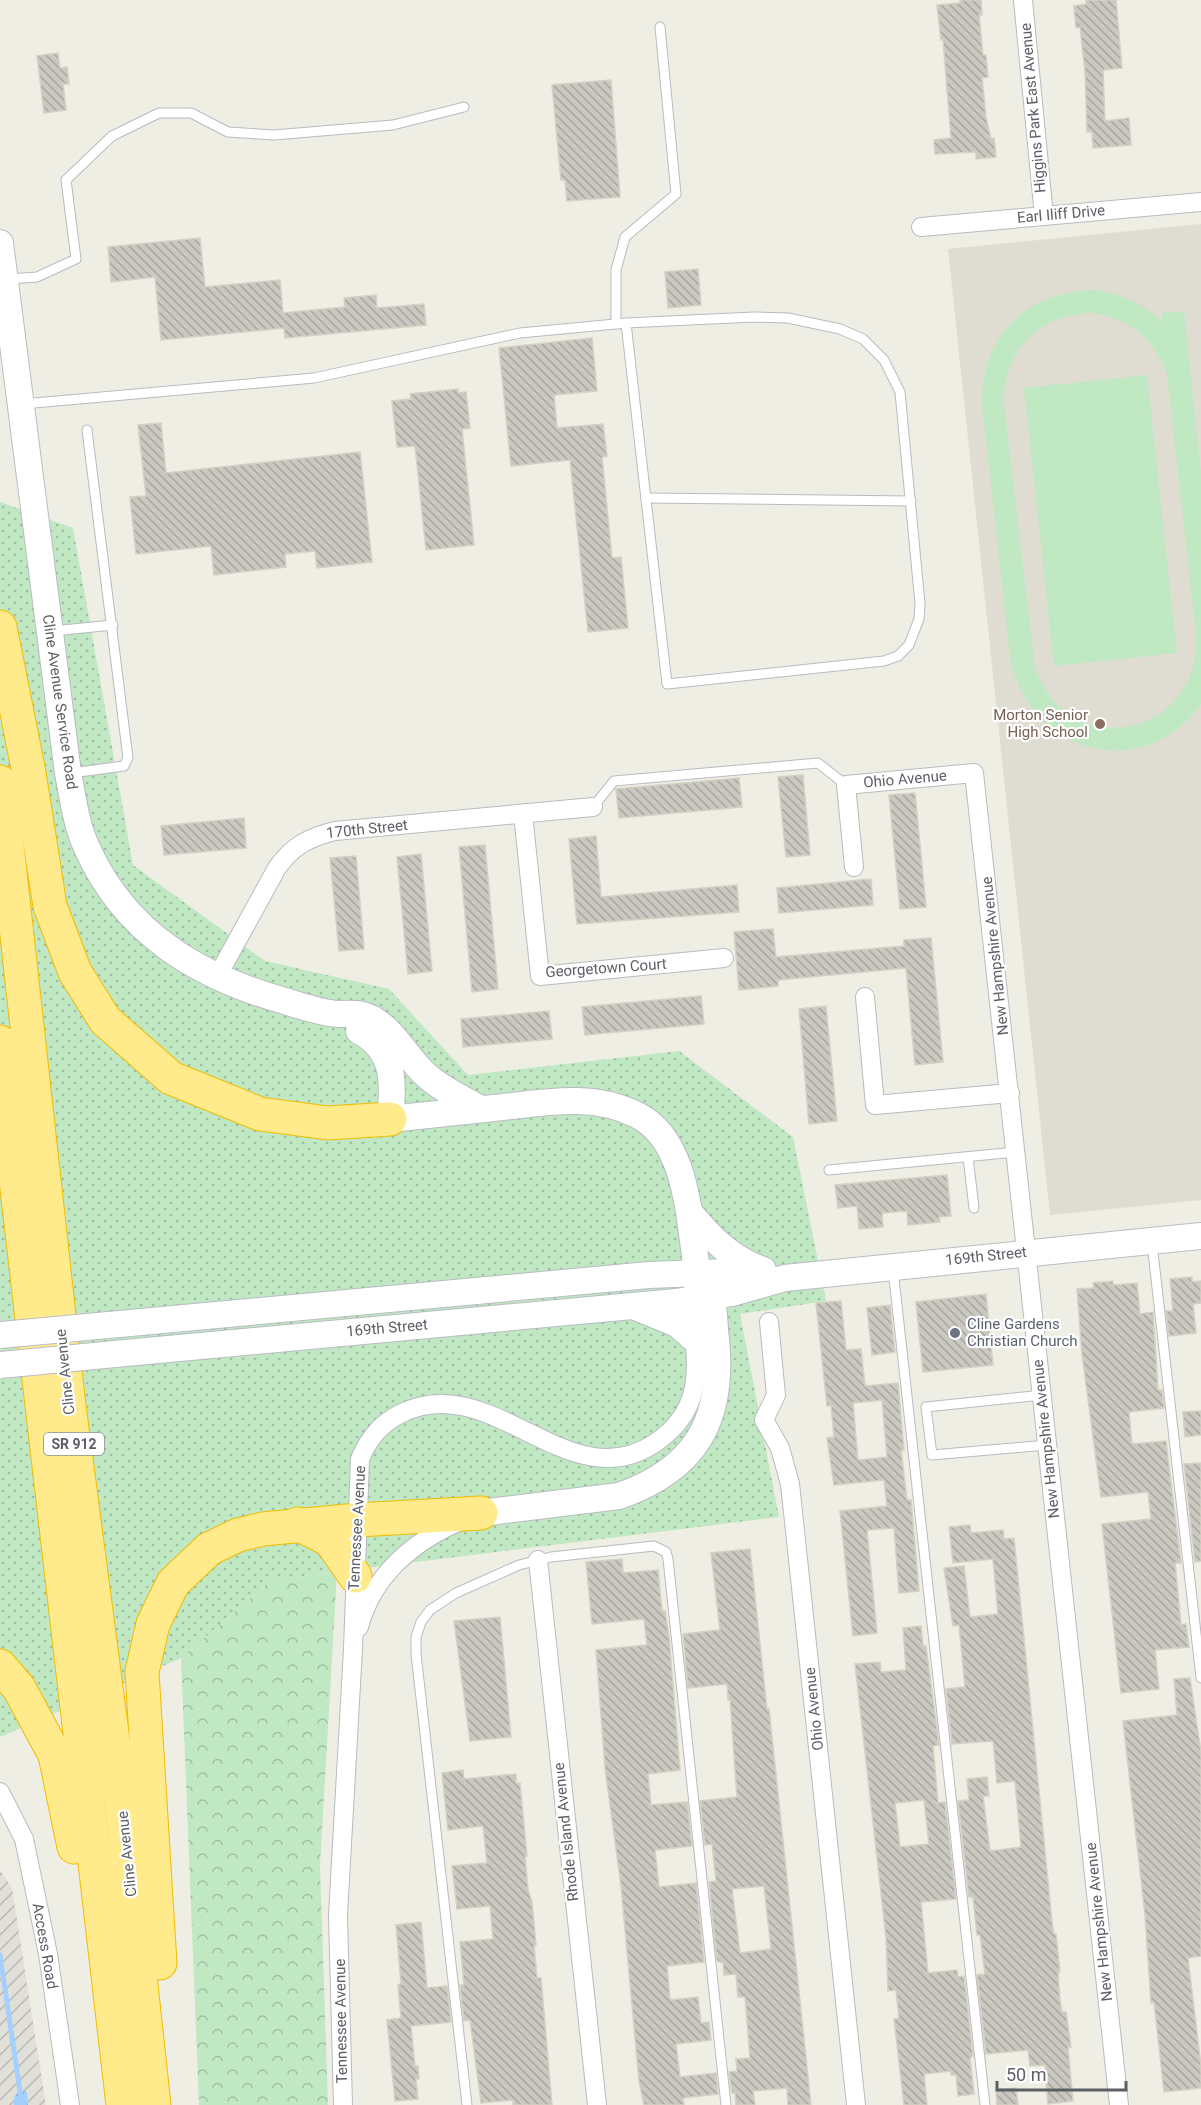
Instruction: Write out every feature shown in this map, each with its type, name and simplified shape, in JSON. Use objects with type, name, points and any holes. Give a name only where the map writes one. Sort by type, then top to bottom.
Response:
[{"type":"highway","points":[[0,627],[29,773],[50,906],[75,972],[105,1020],[171,1078],[260,1114],[328,1123],[390,1119]]},
{"type":"highway","name":"Cline Avenue","points":[[0,782],[69,1406],[122,1809],[156,2105]]},
{"type":"highway","name":"Cline Avenue","points":[[0,1042],[123,2105]]},
{"type":"highway","points":[[156,2105],[165,2038],[142,1672],[153,1624],[173,1583],[209,1549],[238,1535],[298,1524],[481,1513]]},
{"type":"highway","points":[[298,1524],[330,1540],[355,1576]]},
{"type":"highway","points":[[0,1666],[19,1688],[55,1755],[72,1837],[91,1964],[119,2061]]},
{"type":"main road","name":"Cline Avenue Service Road","points":[[0,243],[68,773],[76,813],[86,846],[104,882],[122,906],[162,945],[184,961],[216,977],[284,1001],[338,1014],[356,1012],[373,1019],[390,1032],[427,1076],[480,1109]]},
{"type":"main road","name":"Cline Avenue Service Road","points":[[338,1014],[353,1028],[372,1037],[382,1048],[393,1091],[390,1119]]},
{"type":"main road","points":[[390,1119],[570,1100],[622,1108],[640,1116],[658,1131],[670,1151],[690,1213],[701,1298]]},
{"type":"main road","points":[[690,1213],[717,1244],[730,1254],[778,1279]]},
{"type":"main road","name":"169th Street","points":[[0,1365],[632,1306],[701,1298],[778,1279],[1201,1236]]},
{"type":"main road","name":"169th Street","points":[[0,1335],[697,1273],[725,1272],[778,1279]]},
{"type":"main road","name":"Tennessee Avenue","points":[[481,1513],[619,1496],[639,1489],[681,1461],[694,1447],[712,1413],[717,1391],[718,1364],[701,1298]]},
{"type":"main road","points":[[632,1306],[677,1324],[693,1338]]},
{"type":"street","name":"Higgins Park East Avenue","points":[[1023,0],[1044,216]]},
{"type":"street","name":"Earl Iliff Drive","points":[[921,227],[1201,202]]},
{"type":"street","name":"Ohio Avenue","points":[[854,867],[846,785],[974,773]]},
{"type":"street","name":"New Hampshire Avenue","points":[[974,773],[1119,2105]]},
{"type":"street","name":"170th Street","points":[[216,977],[285,855],[307,840],[335,831],[593,807]]},
{"type":"street","name":"Georgetown Court","points":[[523,814],[540,976],[724,958]]},
{"type":"street","points":[[865,997],[875,1105],[1010,1093]]},
{"type":"street","name":"Tennessee Avenue","points":[[343,2105],[338,1915],[353,1649],[360,1459],[368,1440],[396,1415],[412,1408],[450,1402],[468,1405],[535,1437],[600,1458],[620,1458],[645,1450],[672,1432],[690,1406],[696,1384],[693,1338],[701,1298]]},
{"type":"street","name":"Ohio Avenue","points":[[769,1322],[776,1395],[764,1420],[780,1448],[790,1484],[856,2105]]},
{"type":"street","name":"Tennessee Avenue","points":[[353,1649],[364,1610],[378,1584],[403,1555],[439,1530],[481,1513]]},
{"type":"street","name":"Rhode Island Avenue","points":[[538,1560],[597,2105]]},
{"type":"street","name":"Access Road","points":[[0,1792],[24,1839],[48,1954],[70,2105]]},
{"type":"lane","points":[[616,324],[616,270],[625,237],[676,194],[660,27]]},
{"type":"lane","points":[[4,279],[37,277],[76,258],[66,180],[112,136],[159,113],[191,113],[228,132],[274,135],[393,124],[464,107]]},
{"type":"lane","points":[[20,404],[314,378],[520,333],[626,323],[754,317],[788,318],[840,329],[863,339],[884,360],[900,392],[911,501],[919,619],[909,645],[898,656],[864,664],[667,684],[626,323]]},
{"type":"lane","points":[[68,773],[124,766],[128,758],[87,430]]},
{"type":"lane","points":[[646,498],[911,501]]},
{"type":"lane","points":[[50,631],[113,625]]},
{"type":"lane","points":[[593,807],[614,781],[818,763],[846,785]]},
{"type":"lane","points":[[829,1170],[1016,1152]]},
{"type":"lane","points":[[968,1157],[974,1208]]},
{"type":"lane","points":[[1152,1240],[1201,1678]]},
{"type":"lane","points":[[893,1266],[986,2105]]},
{"type":"lane","points":[[1042,1395],[926,1407],[932,1455],[1047,1445]]},
{"type":"lane","points":[[467,2105],[416,1654],[416,1637],[421,1622],[441,1601],[519,1565],[538,1560],[654,1546],[666,1552],[668,1558],[726,2105]]},
{"type":"shaded area","name":"Morton Senior High School","points":[[1201,224],[1201,1200],[1050,1215],[948,249]]},
{"type":"shaded area","points":[[0,1870],[12,1888],[46,2105],[0,2105]]},
{"type":"green space","points":[[1094,290],[1113,294],[1139,305],[1162,322],[1162,313],[1184,311],[1201,474],[1201,704],[1177,729],[1149,745],[1120,751],[1091,747],[1063,736],[1040,717],[1021,691],[1010,658],[982,404],[984,379],[990,357],[999,338],[1012,322],[1028,309],[1048,299]],"holes":[[[1092,313],[1129,325],[1139,332],[1155,351],[1167,375],[1196,635],[1192,670],[1178,697],[1157,716],[1131,726],[1103,727],[1076,718],[1052,699],[1035,669],[1004,403],[1005,384],[1010,367],[1028,338],[1056,320],[1073,315]]]},
{"type":"green space","points":[[1147,375],[1177,653],[1054,666],[1024,388]]},
{"type":"green space","points":[[0,502],[73,528],[133,865],[265,961],[389,989],[468,1075],[679,1051],[793,1137],[826,1301],[740,1314],[779,1517],[271,1580],[181,1658],[0,1737]]},
{"type":"green space","points":[[337,1572],[320,1865],[328,2105],[199,2105],[181,1658],[271,1580]]},
{"type":"water","points":[[18,2091],[27,2092],[28,2105],[14,2105],[14,2098]]},
{"type":"building","points":[[960,0],[981,0],[982,15],[979,15],[988,77],[982,78],[986,117],[991,139],[994,138],[996,157],[976,159],[976,152],[935,154],[934,140],[951,138],[943,40],[941,40],[937,5],[960,3]]},
{"type":"building","points":[[1086,0],[1116,0],[1122,68],[1103,70],[1105,121],[1129,118],[1131,145],[1093,148],[1092,132],[1087,132],[1085,72],[1080,27],[1076,28],[1074,6],[1086,4]]},
{"type":"building","points":[[58,53],[60,68],[67,67],[69,84],[63,84],[66,110],[44,113],[37,56]]},
{"type":"building","points":[[611,80],[620,197],[567,201],[565,180],[561,180],[552,85]]},
{"type":"building","points":[[200,238],[205,287],[280,280],[283,313],[345,307],[344,298],[376,295],[377,308],[424,304],[426,325],[285,338],[284,328],[161,340],[155,277],[111,282],[108,247]]},
{"type":"building","points":[[698,269],[701,305],[668,308],[665,272]]},
{"type":"building","points":[[592,338],[597,391],[554,395],[557,428],[603,424],[607,456],[602,457],[612,558],[621,557],[628,628],[588,632],[570,460],[511,466],[499,348]]},
{"type":"building","points":[[458,389],[458,393],[466,392],[470,428],[462,429],[474,545],[426,550],[415,446],[397,447],[392,401],[411,399],[410,394]]},
{"type":"building","points":[[161,423],[166,473],[360,452],[372,562],[317,568],[315,551],[285,554],[286,567],[214,575],[211,546],[136,554],[130,497],[146,496],[138,425]]},
{"type":"building","points":[[803,775],[810,855],[786,857],[778,777]]},
{"type":"building","points":[[739,778],[742,807],[619,818],[616,789]]},
{"type":"building","points":[[915,793],[926,907],[900,909],[889,795]]},
{"type":"building","points":[[244,818],[246,848],[164,855],[161,826]]},
{"type":"building","points":[[596,836],[601,897],[737,885],[739,912],[577,924],[569,839]]},
{"type":"building","points":[[485,845],[498,989],[472,992],[459,847]]},
{"type":"building","points":[[421,854],[432,971],[408,974],[397,857]]},
{"type":"building","points":[[356,856],[364,949],[339,951],[330,858]]},
{"type":"building","points":[[871,879],[873,905],[779,913],[777,888]]},
{"type":"building","points":[[773,929],[776,957],[904,946],[904,940],[931,938],[943,1062],[915,1065],[906,968],[778,980],[778,986],[739,990],[734,932]]},
{"type":"building","points":[[701,996],[704,1024],[585,1035],[582,1007]]},
{"type":"building","points":[[826,1006],[837,1121],[809,1124],[799,1009]]},
{"type":"building","points":[[549,1011],[552,1039],[463,1047],[461,1019]]},
{"type":"building","points":[[947,1175],[951,1216],[939,1217],[940,1222],[908,1225],[907,1211],[882,1213],[883,1227],[859,1229],[857,1206],[838,1208],[835,1185]]},
{"type":"building","points":[[1192,1277],[1192,1282],[1201,1281],[1201,1303],[1193,1304],[1196,1333],[1169,1336],[1166,1311],[1173,1311],[1170,1279]]},
{"type":"building","points":[[1113,1281],[1113,1285],[1137,1283],[1140,1314],[1153,1312],[1158,1390],[1162,1390],[1164,1408],[1129,1412],[1132,1444],[1166,1441],[1181,1563],[1175,1563],[1181,1625],[1186,1624],[1189,1647],[1155,1650],[1159,1689],[1121,1693],[1102,1524],[1151,1519],[1148,1492],[1101,1497],[1082,1354],[1077,1289],[1094,1288],[1093,1283]]},
{"type":"building","name":"Cline Gardens Christian Church","points":[[986,1294],[993,1365],[923,1372],[916,1302]]},
{"type":"building","points":[[841,1301],[846,1350],[861,1349],[865,1386],[898,1383],[904,1450],[901,1450],[907,1500],[911,1500],[919,1591],[899,1593],[894,1528],[867,1530],[877,1633],[853,1636],[840,1511],[887,1506],[884,1480],[834,1485],[827,1438],[834,1437],[831,1405],[827,1406],[816,1303]],"holes":[[[882,1400],[887,1457],[858,1460],[853,1403]]]},
{"type":"building","points":[[890,1305],[895,1352],[872,1355],[867,1308]]},
{"type":"building","points":[[1201,1411],[1201,1435],[1185,1437],[1183,1412]]},
{"type":"building","points":[[1201,1463],[1201,1561],[1195,1562],[1184,1464]]},
{"type":"building","points":[[970,1525],[971,1533],[1003,1530],[1004,1539],[1014,1538],[1052,1922],[1054,1934],[1056,1934],[1060,1972],[1058,1972],[1060,2001],[1062,2012],[1066,2012],[1071,2047],[1068,2048],[1073,2101],[1048,2104],[1045,2065],[1030,2066],[1028,2050],[986,2054],[977,1975],[985,1974],[980,1935],[977,1935],[973,1897],[969,1897],[958,1801],[969,1800],[967,1779],[987,1777],[989,1796],[983,1796],[990,1851],[1021,1847],[1015,1781],[997,1783],[993,1741],[952,1744],[946,1689],[965,1687],[959,1625],[953,1626],[944,1568],[964,1566],[970,1617],[998,1614],[993,1559],[953,1563],[949,1527]]},
{"type":"building","points":[[750,1549],[811,2105],[788,2105],[787,2088],[753,2091],[755,2105],[736,2105],[735,2093],[732,2093],[729,2072],[737,2071],[736,2059],[750,2058],[745,1997],[738,1997],[736,1974],[724,1975],[723,1963],[717,1961],[709,1882],[716,1881],[712,1844],[705,1845],[700,1801],[737,1797],[730,1699],[728,1700],[727,1684],[688,1688],[683,1634],[720,1630],[711,1553]],"holes":[[[764,1886],[771,1949],[740,1953],[732,1889]]]},
{"type":"building","points":[[622,1559],[623,1573],[658,1570],[662,1611],[665,1611],[669,1636],[680,1770],[648,1774],[651,1805],[687,1802],[692,1846],[655,1850],[659,1887],[696,1883],[704,1962],[667,1966],[670,2000],[698,1997],[701,2023],[709,2022],[711,2040],[676,2044],[680,2077],[716,2073],[718,2094],[683,2098],[684,2105],[644,2105],[639,2081],[621,1886],[605,1768],[596,1650],[647,1645],[644,1619],[592,1624],[586,1562]]},
{"type":"building","points":[[500,1617],[511,1737],[470,1741],[454,1621]]},
{"type":"building","points":[[921,1626],[923,1646],[926,1646],[939,1745],[933,1746],[938,1803],[945,1802],[956,1899],[921,1902],[928,1973],[957,1970],[958,1977],[964,1976],[973,2056],[970,2058],[974,2094],[958,2096],[956,2075],[951,2075],[951,2071],[924,2074],[927,2105],[904,2105],[894,2019],[899,2018],[896,1990],[888,1991],[886,1937],[855,1664],[880,1662],[881,1672],[906,1670],[903,1628]],"holes":[[[924,1800],[929,1844],[900,1847],[895,1803]]]},
{"type":"building","points":[[1190,1678],[1201,1752],[1201,1956],[1188,1958],[1201,2066],[1201,2088],[1164,2092],[1154,2002],[1151,2003],[1145,1915],[1123,1721],[1177,1715],[1174,1679]]},
{"type":"building","points":[[463,1770],[464,1779],[516,1774],[516,1783],[520,1783],[528,1890],[532,1902],[537,1978],[541,1978],[552,2105],[513,2105],[513,2100],[481,2103],[470,2020],[464,2021],[460,1985],[464,1985],[460,1942],[493,1939],[490,1906],[457,1909],[452,1866],[487,1863],[483,1826],[448,1830],[442,1773]]},
{"type":"building","points":[[421,1922],[427,1988],[447,1986],[451,2022],[411,2026],[415,2066],[418,2066],[419,2079],[416,2079],[418,2099],[395,2101],[387,2020],[401,2018],[398,1985],[401,1984],[396,1925]]},
{"type":"building","points":[[1016,2088],[1018,2105],[997,2105],[996,2090]]},
{"type":"waterway","points":[[0,1955],[22,2105]]},
{"type":"place","name":"Morton Senior High School","points":[[1100,724]]},
{"type":"place","name":"Cline Gardens Christian Church","points":[[955,1333]]}]
